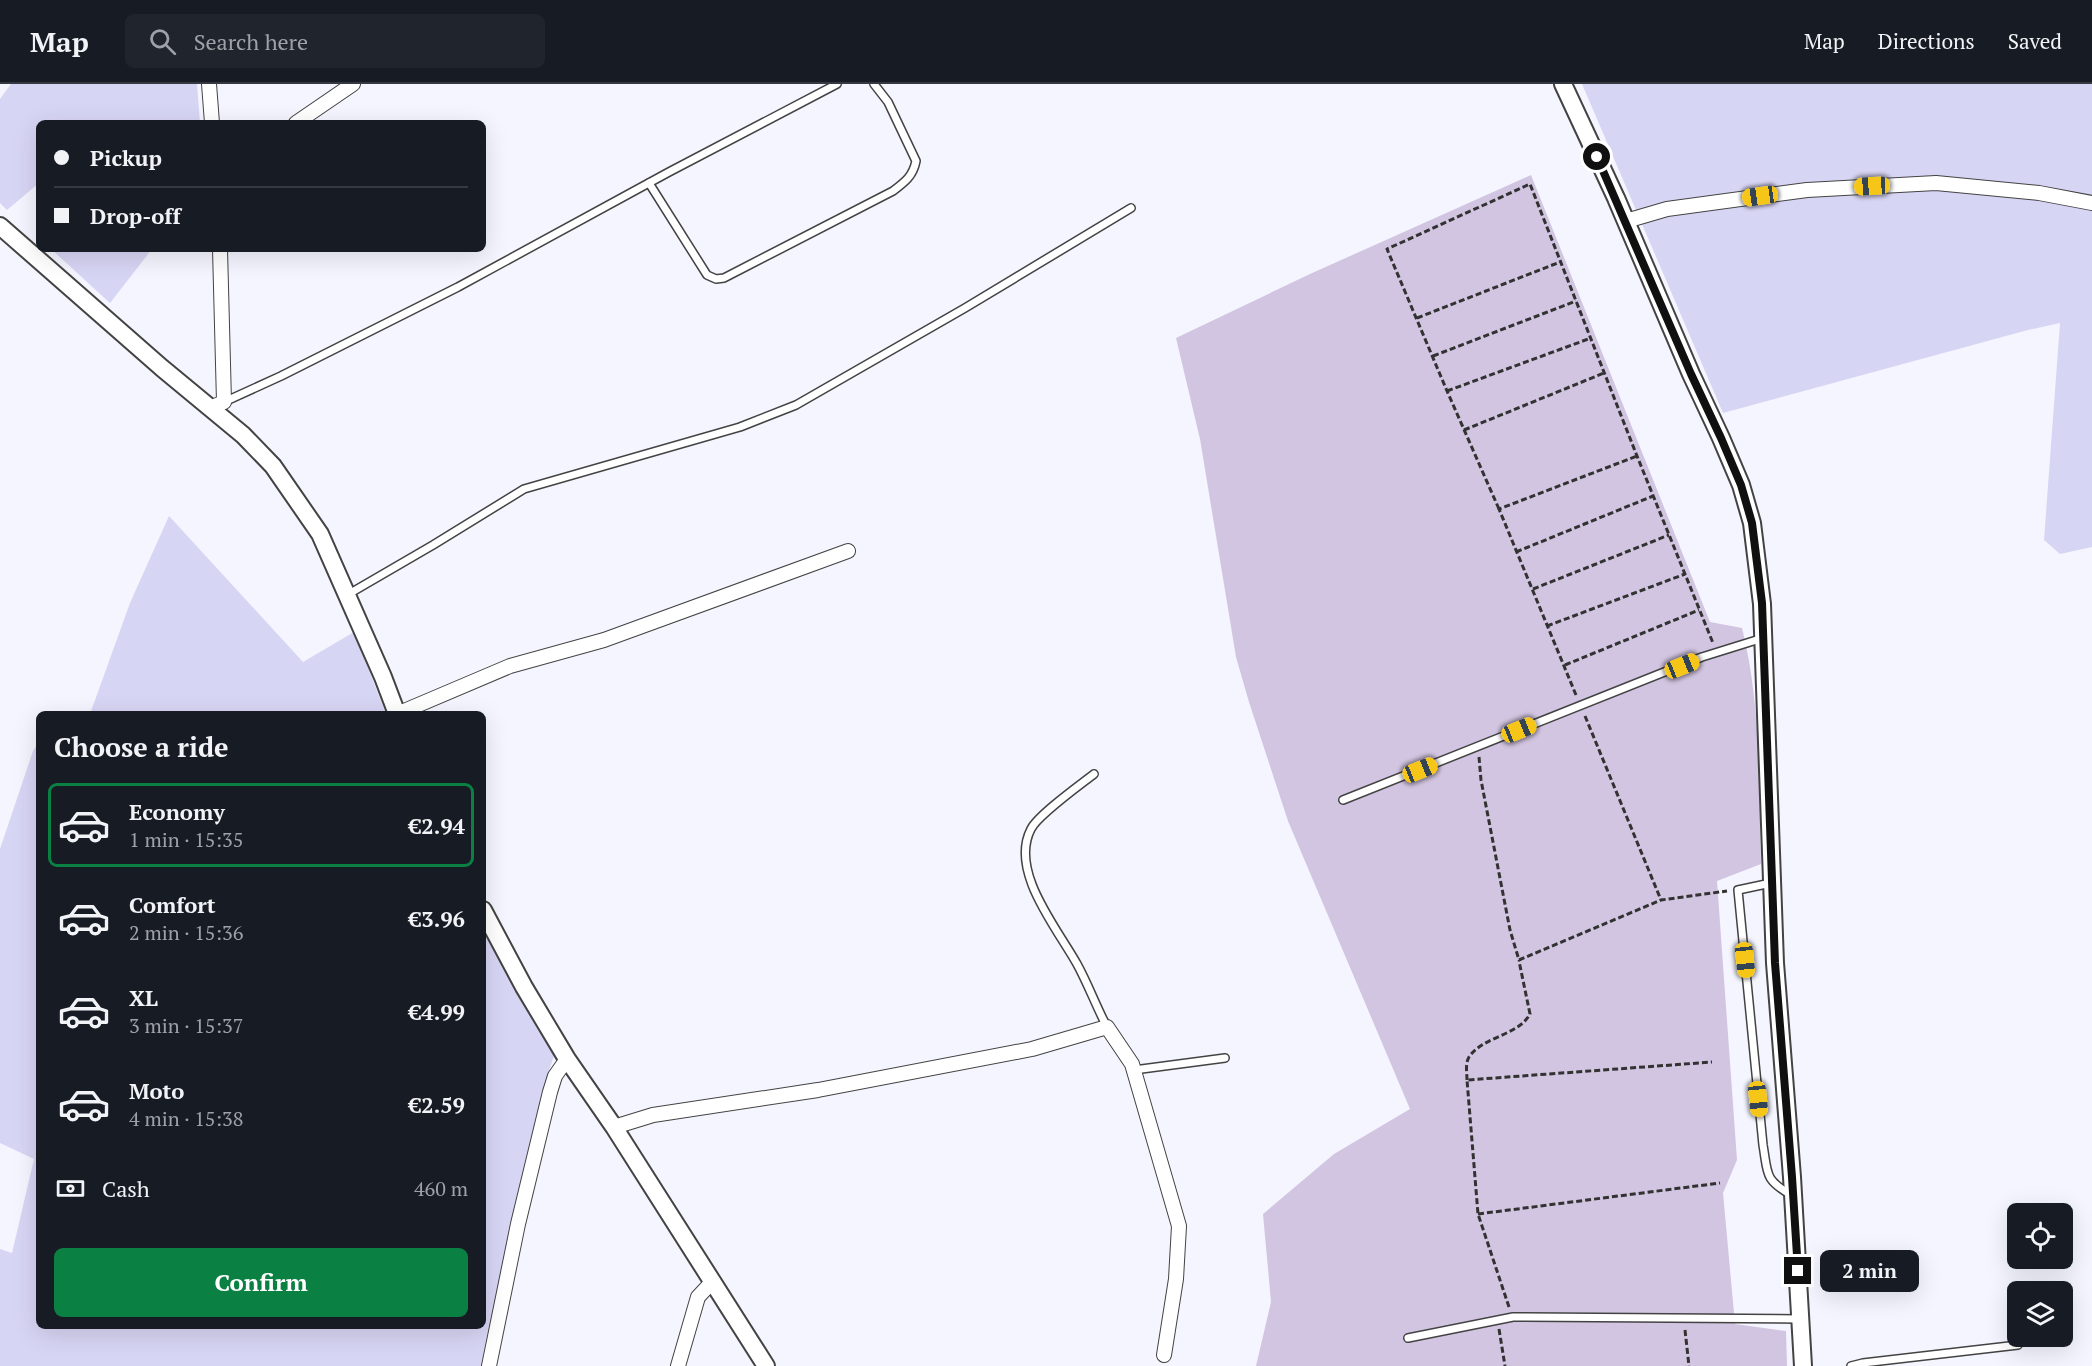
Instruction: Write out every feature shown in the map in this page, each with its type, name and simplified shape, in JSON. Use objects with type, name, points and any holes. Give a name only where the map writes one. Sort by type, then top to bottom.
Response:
[{"type":"street","points":[[209,84],[212,120]]},
{"type":"street","points":[[300,120],[353,84]]},
{"type":"street","points":[[1563,84],[1626,221],[1741,485],[1752,523],[1758,563],[1763,638],[1775,963],[1793,1196],[1803,1366]]},
{"type":"street","points":[[1626,221],[1667,209],[1807,190],[1936,183],[2039,193],[2092,203]]},
{"type":"street","points":[[0,226],[217,405],[273,466],[320,534],[396,711]]},
{"type":"street","points":[[217,405],[220,252]]},
{"type":"street","points":[[404,711],[510,666],[604,640],[848,551]]},
{"type":"street","points":[[486,916],[524,987],[567,1059],[614,1127],[766,1366]]},
{"type":"street","points":[[614,1127],[653,1115],[818,1089],[1032,1049],[1107,1027],[1134,1071],[1179,1226],[1176,1279],[1164,1355]]},
{"type":"street","points":[[489,1366],[518,1224],[550,1092],[555,1076],[567,1059]]},
{"type":"street","points":[[678,1366],[698,1297],[712,1281]]},
{"type":"lane","points":[[217,405],[282,376],[458,287],[837,84]]},
{"type":"lane","points":[[649,183],[707,275],[716,279],[724,278],[893,191],[909,178],[916,160],[888,102],[874,84]]},
{"type":"lane","points":[[347,595],[524,489],[740,427],[796,405],[1131,208]]},
{"type":"lane","points":[[1343,800],[1717,653],[1763,638]]},
{"type":"lane","points":[[1094,774],[1035,823],[1028,836],[1027,856],[1034,891],[1082,975],[1107,1027]]},
{"type":"lane","points":[[1771,883],[1738,890],[1768,1177],[1771,1183],[1793,1196]]},
{"type":"lane","points":[[1134,1071],[1225,1058]]},
{"type":"lane","points":[[1408,1338],[1513,1317],[1800,1319]]},
{"type":"lane","points":[[1851,1366],[2007,1346]]},
{"type":"path","points":[[1661,900],[1565,665],[1387,249],[1530,184],[1717,653]]},
{"type":"path","points":[[1417,318],[1560,262]]},
{"type":"path","points":[[1433,356],[1576,301]]},
{"type":"path","points":[[1447,391],[1591,338]]},
{"type":"path","points":[[1464,430],[1604,373]]},
{"type":"path","points":[[1499,509],[1637,456]]},
{"type":"path","points":[[1516,552],[1653,496]]},
{"type":"path","points":[[1533,589],[1669,535]]},
{"type":"path","points":[[1547,626],[1684,573]]},
{"type":"path","points":[[1565,665],[1700,610]]},
{"type":"path","points":[[1478,747],[1481,780],[1510,930],[1519,960],[1530,1014],[1521,1024],[1477,1050],[1466,1064],[1478,1214],[1513,1317]]},
{"type":"path","points":[[1519,960],[1661,900],[1738,890]]},
{"type":"path","points":[[1467,1080],[1712,1062]]},
{"type":"path","points":[[1478,1214],[1720,1183]]},
{"type":"path","points":[[1684,1319],[1689,1366]]},
{"type":"path","points":[[1497,1322],[1505,1366]]},
{"type":"shaded area","points":[[11,84],[197,84],[200,120],[36,120],[36,186],[7,210],[0,203],[0,99]]},
{"type":"shaded area","points":[[1582,84],[2092,84],[2092,547],[2060,554],[2044,540],[2060,323],[1723,413]]},
{"type":"shaded area","points":[[1531,175],[1710,622],[1742,628],[1756,715],[1761,864],[1717,881],[1737,1160],[1723,1193],[1735,1324],[1786,1331],[1787,1366],[1256,1366],[1271,1302],[1263,1214],[1334,1154],[1410,1109],[1288,821],[1249,702],[1236,657],[1200,439],[1176,338],[1310,274]]},
{"type":"shaded area","points":[[54,252],[150,252],[110,303]]},
{"type":"shaded area","points":[[169,516],[303,662],[354,632],[385,711],[91,711],[130,603]]},
{"type":"shaded area","points":[[36,746],[36,1329],[486,1329],[486,935],[554,1056],[527,1163],[483,1366],[0,1366],[0,1249],[12,1253],[34,1159],[0,1143],[0,849]]},
{"type":"route","points":[[1597,157],[1741,485],[1752,523],[1762,603],[1775,963],[1798,1271]]}]
